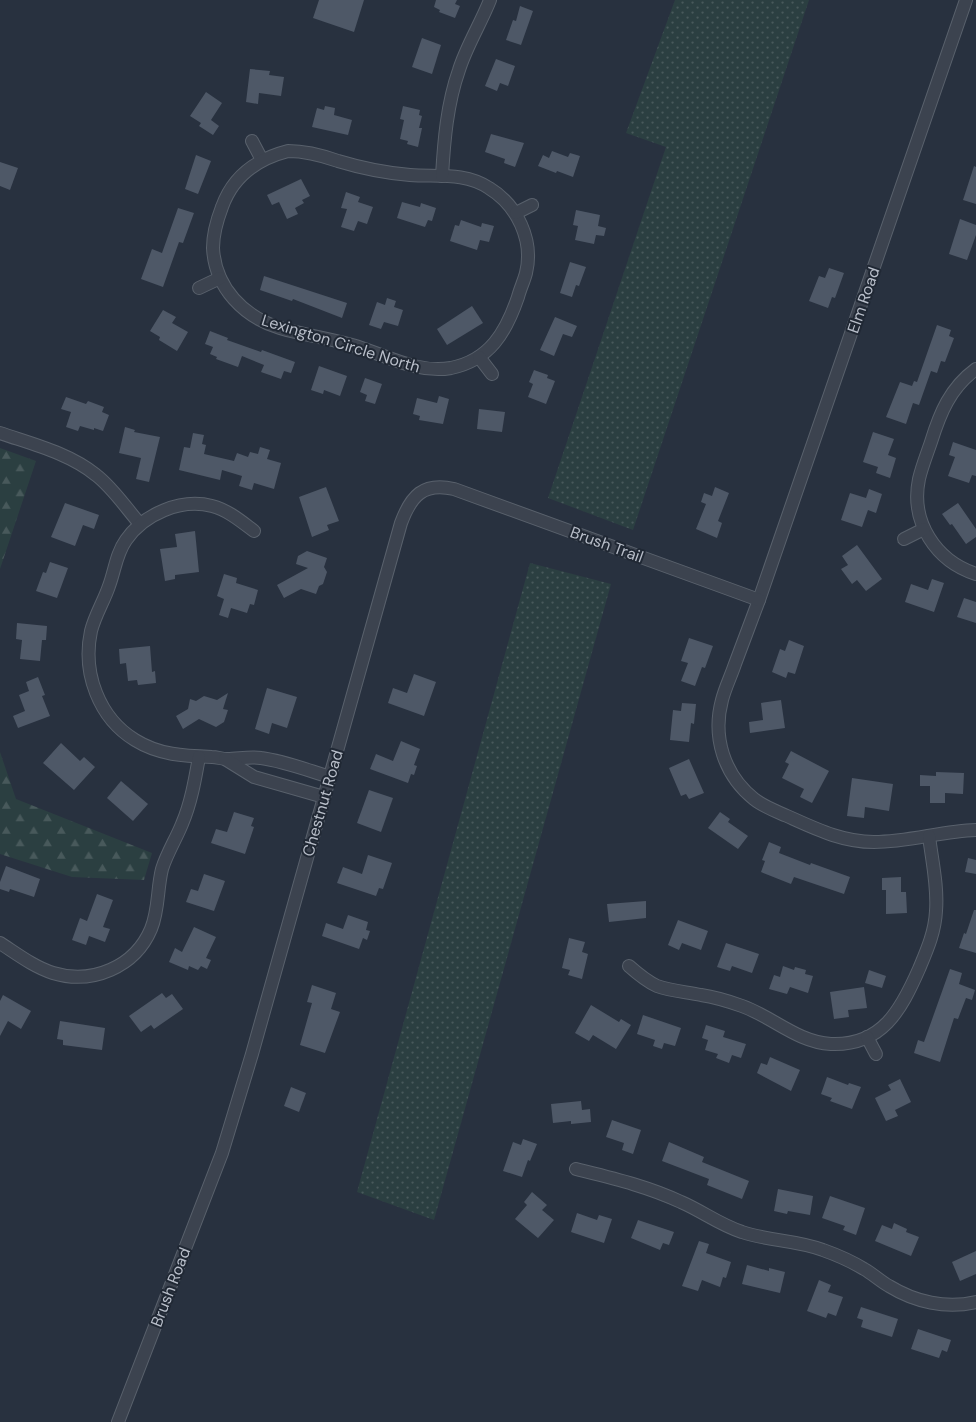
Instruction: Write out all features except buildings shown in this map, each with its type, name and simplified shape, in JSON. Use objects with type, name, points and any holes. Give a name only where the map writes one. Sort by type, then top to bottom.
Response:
[{"type":"street","points":[[442,176],[452,91],[459,68],[490,0]]},
{"type":"street","name":"Elm Road","points":[[966,0],[759,600],[722,699],[718,718],[720,748],[732,775],[743,789],[765,806],[816,830],[836,837],[874,842],[929,836],[945,832],[976,830]]},
{"type":"street","points":[[252,141],[262,160]]},
{"type":"street","name":"Lexington Circle North","points":[[288,151],[302,151],[380,171],[409,175],[442,176],[469,179],[480,183],[499,195],[516,213],[524,232],[527,246],[528,260],[526,272],[511,319],[498,340],[479,357],[456,367],[431,369],[401,363],[351,344],[280,328],[266,323],[242,308],[232,299],[220,278],[213,248],[214,233],[224,203],[232,186],[239,177],[262,160],[288,151]]},
{"type":"street","points":[[516,213],[532,205]]},
{"type":"street","points":[[199,288],[220,278]]},
{"type":"street","points":[[479,357],[492,374]]},
{"type":"street","points":[[976,369],[963,380],[942,408],[919,479],[917,498],[924,530],[934,546],[958,567],[976,574]]},
{"type":"street","points":[[0,433],[84,466],[104,483],[140,524]]},
{"type":"street","name":"Chestnut Road","points":[[222,1153],[252,1054],[405,512],[416,495],[424,490],[444,486],[454,489]]},
{"type":"street","name":"Brush Trail","points":[[454,489],[759,600]]},
{"type":"street","points":[[254,532],[241,521],[222,510],[204,504],[171,508],[155,514],[140,524],[120,549],[109,587],[94,621],[89,651],[91,676],[102,706],[118,726],[134,739],[163,752],[225,759],[260,757],[330,777]]},
{"type":"street","points":[[904,539],[924,530]]},
{"type":"street","points":[[0,943],[42,969],[71,977],[100,974],[123,963],[134,954],[147,938],[154,921],[162,869],[185,816],[199,757]]},
{"type":"street","points":[[225,759],[254,777],[324,797]]},
{"type":"street","points":[[629,966],[646,980],[659,986],[726,1000],[745,1007],[815,1042],[848,1043],[867,1037],[885,1026],[896,1014],[906,998],[933,930],[936,912],[936,893],[929,836]]},
{"type":"street","points":[[867,1037],[876,1054]]},
{"type":"street","name":"Brush Road","points":[[118,1422],[222,1153]]},
{"type":"street","points":[[576,1169],[649,1189],[682,1202],[719,1223],[741,1232],[816,1247],[850,1261],[907,1296],[924,1302],[953,1305],[976,1302]]},
{"type":"green space","points":[[675,0],[809,0],[633,530],[548,498],[666,147],[626,133]]},
{"type":"green space","points":[[0,448],[36,461],[0,569]]},
{"type":"green space","points":[[530,563],[611,584],[434,1220],[357,1192]]},
{"type":"green space","points":[[0,752],[16,799],[152,853],[144,880],[72,877],[0,854]]}]
